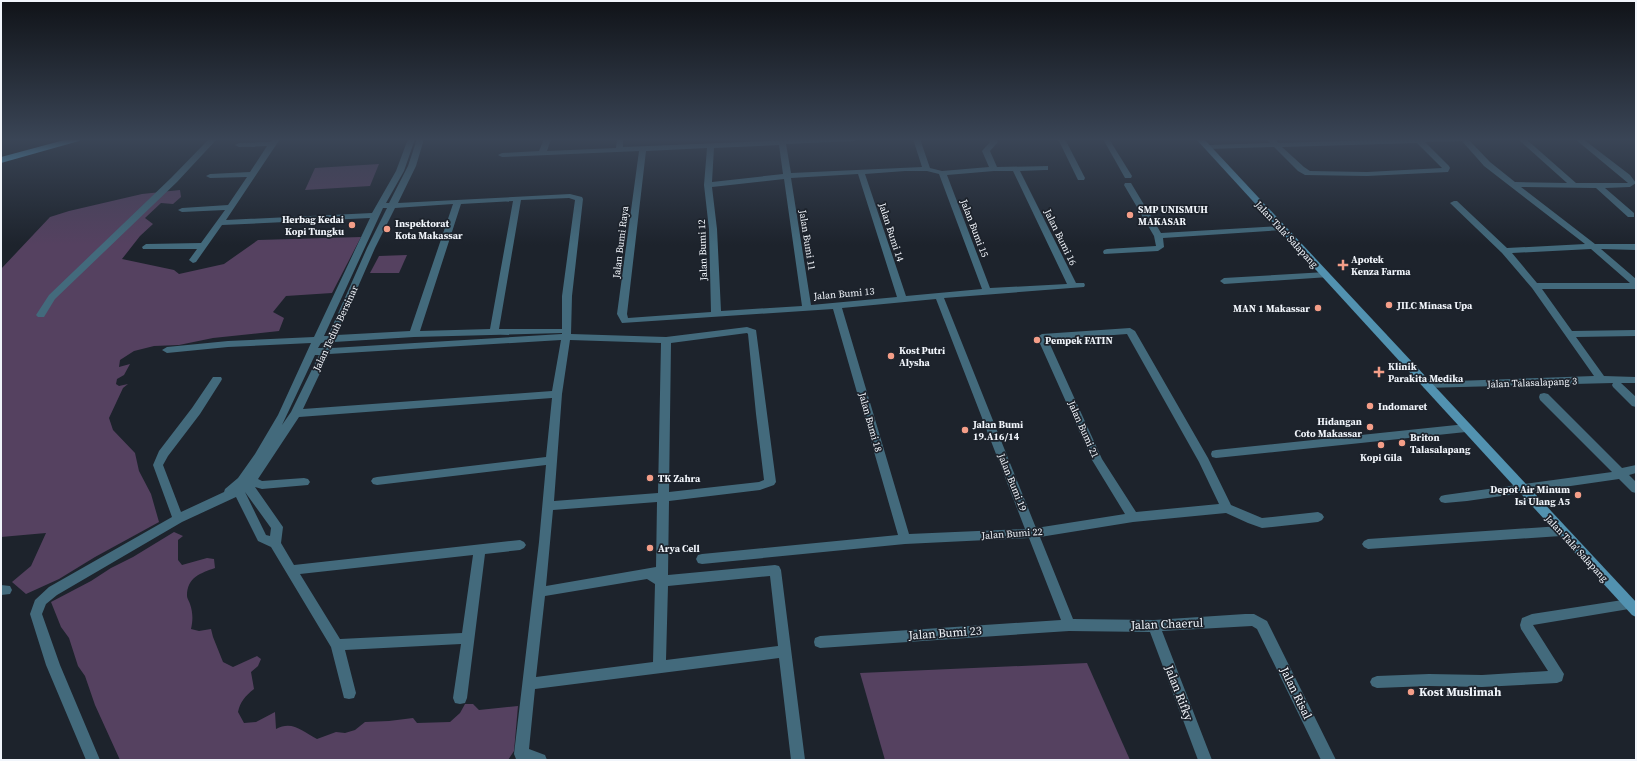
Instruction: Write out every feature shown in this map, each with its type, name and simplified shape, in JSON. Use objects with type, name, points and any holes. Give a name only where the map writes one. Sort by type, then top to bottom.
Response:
[{"type":"main road","name":"Jalan Tala' Salapang","points":[[1233,175],[1633,608]]},
{"type":"street","points":[[41,315],[52,297],[179,175]]},
{"type":"street","points":[[210,176],[241,175]]},
{"type":"street","points":[[193,260],[220,224],[252,175]]},
{"type":"street","name":"Jalan Teduh Bersinar","points":[[243,485],[283,415],[375,215],[398,175]]},
{"type":"street","name":"Jalan Teduh Bersinar","points":[[243,485],[296,413],[331,340],[371,248],[408,175]]},
{"type":"street","name":"Jalan Bumi Raya","points":[[622,314],[640,175]]},
{"type":"street","points":[[709,175],[708,185],[786,176],[814,175]]},
{"type":"street","name":"Jalan Bumi 14","points":[[862,175],[902,298]]},
{"type":"street","name":"Jalan Bumi 15","points":[[943,175],[987,291]]},
{"type":"street","name":"Jalan Bumi 16","points":[[1018,175],[1077,286]]},
{"type":"street","points":[[1500,175],[1593,246],[1636,286]]},
{"type":"street","points":[[1562,175],[1574,185]]},
{"type":"street","points":[[1512,184],[1630,185],[1632,183],[1624,175]]},
{"type":"street","name":"Jalan Bumi 11","points":[[786,176],[807,307]]},
{"type":"street","name":"Jalan Bumi 12","points":[[708,185],[713,228],[716,314]]},
{"type":"street","points":[[1107,252],[1160,247],[1158,236],[1128,185]]},
{"type":"street","points":[[1597,185],[1633,219]]},
{"type":"street","points":[[381,206],[570,196],[579,199],[567,296],[566,334],[557,394],[540,592],[519,757],[540,760]]},
{"type":"street","points":[[494,333],[517,198]]},
{"type":"street","points":[[414,334],[458,202]]},
{"type":"street","points":[[1454,203],[1505,251],[1535,286],[1601,379]]},
{"type":"street","points":[[182,210],[230,207]]},
{"type":"street","points":[[220,224],[375,215]]},
{"type":"street","points":[[1158,236],[1282,228]]},
{"type":"street","points":[[146,247],[203,246]]},
{"type":"street","points":[[1505,251],[1593,246],[1636,247]]},
{"type":"street","points":[[1224,280],[1326,275]]},
{"type":"street","name":"Jalan Bumi 13","points":[[622,314],[625,321],[630,321],[837,306],[902,298],[987,291],[1077,286]]},
{"type":"street","points":[[1535,286],[1636,286]]},
{"type":"street","name":"Jalan Bumi 19","points":[[939,296],[1034,533],[1069,625]]},
{"type":"street","name":"Jalan Bumi 18","points":[[837,306],[905,539]]},
{"type":"street","points":[[318,340],[414,334],[494,333],[566,334],[666,340],[747,330],[753,332],[761,414],[770,482],[760,486],[664,497],[548,506]]},
{"type":"street","name":"Jalan Bumi 21","points":[[1133,517],[1097,460],[1042,338],[1130,331],[1204,461],[1227,508]]},
{"type":"street","points":[[1570,334],[1636,333]]},
{"type":"street","points":[[312,352],[566,334]]},
{"type":"street","name":"Jalan Teduh Bersinar","points":[[167,350],[228,344],[318,340]]},
{"type":"street","points":[[659,667],[664,497],[666,340]]},
{"type":"street","points":[[178,519],[158,465],[163,454],[196,411],[217,379]]},
{"type":"street","name":"Jalan Talasalapang 3","points":[[1428,386],[1601,379],[1636,380]]},
{"type":"street","points":[[1617,385],[1636,403]]},
{"type":"street","points":[[296,413],[557,394]]},
{"type":"street","points":[[1544,397],[1636,489]]},
{"type":"street","points":[[1216,454],[1466,428]]},
{"type":"street","points":[[377,481],[552,460]]},
{"type":"street","points":[[1445,499],[1523,490],[1636,469]]},
{"type":"street","points":[[93,760],[52,665],[36,614],[37,608],[42,601],[53,591],[178,519],[223,497],[243,485],[304,482]]},
{"type":"street","points":[[243,485],[262,538],[275,544],[337,645],[349,693]]},
{"type":"street","points":[[243,485],[277,527],[275,544]]},
{"type":"street","points":[[1227,508],[1262,523],[1318,516]]},
{"type":"street","name":"Jalan Bumi 22","points":[[702,559],[905,539],[1034,533],[1133,517],[1227,508]]},
{"type":"street","points":[[1368,544],[1561,531]]},
{"type":"street","points":[[292,570],[520,545]]},
{"type":"street","points":[[460,698],[480,550]]},
{"type":"street","points":[[540,592],[648,574],[662,567]]},
{"type":"street","points":[[648,574],[662,581],[775,570],[798,760],[794,760]]},
{"type":"street","points":[[1377,682],[1429,680],[1482,681],[1557,677],[1558,674],[1526,625],[1527,622],[1532,620],[1633,608]]},
{"type":"street","name":"Jalan Chaerul","points":[[1069,625],[1154,626],[1245,620],[1254,620],[1262,625]]},
{"type":"street","name":"Jalan Bumi 23","points":[[820,642],[1069,625]]},
{"type":"street","name":"Jalan Risal","points":[[1262,625],[1329,760]]},
{"type":"street","name":"Jalan Rifky","points":[[1154,626],[1205,760]]},
{"type":"street","points":[[337,645],[468,638]]},
{"type":"street","points":[[529,684],[785,651]]},
{"type":"shaded area","points":[[312,175],[375,175],[370,186],[305,190]]},
{"type":"shaded area","points":[[180,190],[181,197],[173,204],[161,203],[145,218],[153,224],[140,236],[122,259],[174,270],[179,274],[224,264],[258,240],[361,237],[332,293],[286,296],[273,312],[284,318],[279,331],[213,338],[179,345],[154,346],[134,351],[120,360],[119,367],[130,364],[124,375],[117,379],[116,384],[119,386],[128,384],[123,388],[109,418],[113,430],[135,453],[139,471],[151,494],[159,522],[95,557],[59,579],[26,594],[12,582],[31,566],[46,533],[1,537],[1,269],[50,217],[69,211],[142,194]]},
{"type":"shaded area","points":[[407,255],[399,273],[370,273],[379,256]]},
{"type":"shaded area","points":[[174,532],[183,536],[178,540],[178,560],[182,565],[207,558],[214,559],[215,568],[200,574],[189,584],[187,597],[192,613],[191,629],[199,631],[211,629],[223,662],[233,667],[257,656],[261,659],[258,666],[251,672],[254,689],[243,699],[239,708],[238,712],[244,723],[256,722],[275,712],[276,729],[292,726],[317,739],[336,732],[345,733],[355,730],[365,722],[413,718],[417,723],[450,722],[460,713],[465,704],[473,704],[479,710],[518,706],[514,751],[508,760],[120,760],[95,705],[85,676],[78,666],[69,638],[61,627],[51,602],[91,581]]},
{"type":"shaded area","points":[[1087,663],[1130,760],[885,760],[860,673]]},
{"type":"place","name":"SMP UNISMUH MAKASAR","points":[[1130,215]]},
{"type":"place","name":"Herbag Kedai Kopi Tungku","points":[[352,225]]},
{"type":"place","name":"Inspektorat Kota Makassar","points":[[387,229]]},
{"type":"place","name":"Apotek Kenza Farma","points":[[1343,265]]},
{"type":"place","name":"JILC Minasa Upa","points":[[1389,305]]},
{"type":"place","name":"MAN 1 Makassar","points":[[1318,308]]},
{"type":"place","name":"Pempek FATIN","points":[[1037,340]]},
{"type":"place","name":"Kost Putri Alysha","points":[[891,356]]},
{"type":"place","name":"Klinik Parakita Medika","points":[[1379,372]]},
{"type":"place","name":"Indomaret","points":[[1370,406]]},
{"type":"place","name":"Hidangan Coto Makassar","points":[[1370,427]]},
{"type":"place","name":"Jalan Bumi 19.A16/14","points":[[965,430]]},
{"type":"place","name":"Briton Talasalapang","points":[[1402,443]]},
{"type":"place","name":"Kopi Gila","points":[[1381,445]]},
{"type":"place","name":"TK Zahra","points":[[650,478]]},
{"type":"place","name":"Depot Air Minum Isi Ulang A5","points":[[1578,495]]},
{"type":"place","name":"Arya Cell","points":[[650,548]]},
{"type":"place","name":"Kost Muslimah","points":[[1411,692]]}]
